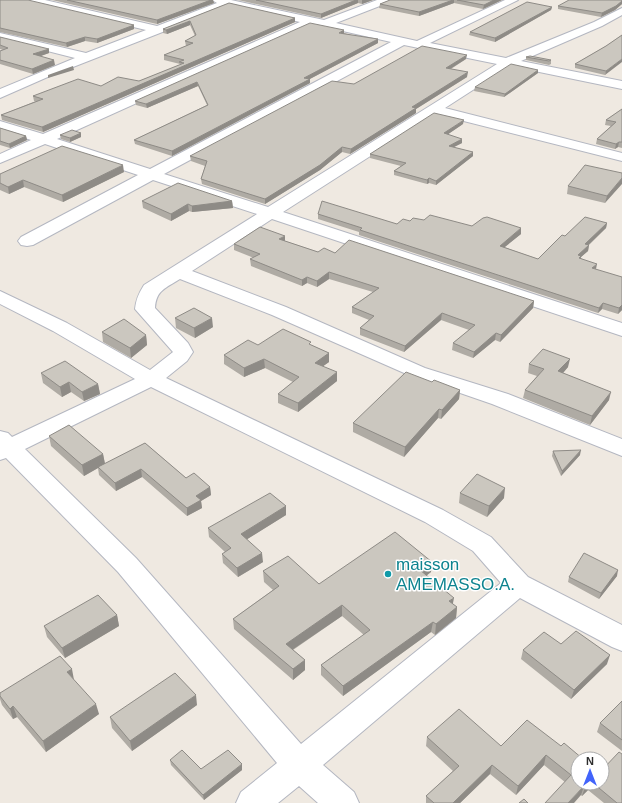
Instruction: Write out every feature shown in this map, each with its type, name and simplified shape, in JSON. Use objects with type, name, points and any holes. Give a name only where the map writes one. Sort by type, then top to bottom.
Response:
[{"type":"street","points":[[32,0],[158,30]]},
{"type":"street","points":[[327,23],[386,0]]},
{"type":"street","points":[[419,44],[513,0]]},
{"type":"street","points":[[0,94],[158,30],[222,2],[327,23],[402,41],[622,85]]},
{"type":"street","points":[[342,803],[299,765],[127,565],[3,446],[150,379],[180,357],[182,352],[181,347],[145,309],[146,298],[151,289],[177,271],[508,62],[598,24],[622,11]]},
{"type":"street","points":[[0,159],[46,140],[313,20]]},
{"type":"street","points":[[0,36],[87,58]]},
{"type":"street","points":[[27,241],[402,41]]},
{"type":"street","points":[[433,109],[622,157]]},
{"type":"street","points":[[0,125],[622,330]]},
{"type":"street","points":[[177,271],[278,311],[418,372],[500,399],[622,448]]},
{"type":"street","points":[[0,297],[60,327],[150,379],[434,516],[482,544],[518,584],[622,639]]},
{"type":"street","points":[[253,803],[518,584]]},
{"type":"building","points":[[0,0],[28,0],[134,25],[97,39],[85,37],[66,43],[0,28]]},
{"type":"building","points":[[67,0],[211,0],[157,20]]},
{"type":"building","points":[[256,0],[356,0],[321,14]]},
{"type":"building","points":[[390,0],[453,0],[419,12],[380,4]]},
{"type":"building","points":[[457,0],[494,0],[484,5]]},
{"type":"building","points":[[569,0],[622,1],[616,6],[602,13],[558,6]]},
{"type":"building","points":[[527,2],[552,7],[495,38],[470,32]]},
{"type":"building","points":[[229,3],[295,18],[42,127],[1,115],[43,99],[33,96],[78,79],[101,86],[118,77],[139,81],[184,63],[179,62],[184,60],[164,55],[193,43],[185,41],[196,35],[190,21],[166,30],[163,29]]},
{"type":"building","points":[[310,23],[344,30],[339,33],[378,39],[304,78],[310,79],[172,151],[134,140],[208,105],[197,82],[146,104],[135,101]]},
{"type":"building","points":[[622,35],[622,59],[606,71],[575,64],[606,46]]},
{"type":"building","points":[[0,37],[49,49],[33,54],[54,60],[32,69],[0,60],[0,51],[8,48],[0,45]]},
{"type":"building","points":[[422,46],[467,55],[446,68],[468,72],[412,107],[416,108],[351,149],[342,147],[320,165],[265,199],[201,179],[207,161],[190,156],[332,81],[354,84]]},
{"type":"building","points":[[530,56],[551,60],[549,61],[526,57]]},
{"type":"building","points":[[511,64],[538,70],[505,94],[475,87]]},
{"type":"building","points":[[622,109],[622,142],[616,144],[597,139],[616,122],[606,120]]},
{"type":"building","points":[[434,113],[464,120],[444,133],[462,139],[449,146],[473,152],[436,181],[429,178],[427,180],[394,171],[406,163],[370,154]]},
{"type":"building","points":[[0,128],[26,136],[9,144],[0,141]]},
{"type":"building","points":[[72,130],[81,133],[70,138],[60,135]]},
{"type":"building","points":[[62,146],[123,165],[62,195],[23,180],[8,187],[0,183],[0,174]]},
{"type":"building","points":[[585,165],[622,173],[622,178],[607,196],[568,186]]},
{"type":"building","points":[[178,183],[232,201],[192,206],[188,204],[171,214],[142,201]]},
{"type":"building","points":[[322,201],[397,224],[403,219],[410,221],[413,218],[424,220],[430,215],[472,226],[483,218],[487,217],[521,228],[500,246],[538,259],[562,235],[565,236],[585,217],[607,223],[585,244],[589,245],[578,255],[581,256],[579,258],[597,264],[592,268],[622,277],[622,305],[619,308],[603,303],[599,308],[360,230],[362,228],[318,214]]},
{"type":"building","points":[[260,227],[285,236],[279,239],[318,252],[324,248],[335,253],[349,240],[534,301],[501,335],[496,333],[474,352],[453,343],[475,325],[442,313],[405,346],[360,328],[374,316],[352,307],[379,288],[329,272],[317,281],[307,277],[302,280],[250,259],[260,254],[234,244]]},
{"type":"building","points":[[194,308],[212,318],[194,328],[175,318]]},
{"type":"building","points":[[124,319],[146,335],[130,348],[102,332]]},
{"type":"building","points":[[283,329],[311,342],[309,344],[329,353],[315,363],[337,372],[298,403],[278,394],[299,377],[264,359],[244,368],[224,355],[248,340],[258,345]]},
{"type":"building","points":[[543,349],[570,359],[558,371],[611,392],[592,416],[525,390],[544,369],[529,364]]},
{"type":"building","points":[[65,361],[98,384],[82,392],[69,382],[60,387],[41,373]]},
{"type":"building","points":[[406,372],[432,382],[434,380],[460,390],[442,410],[439,409],[405,447],[353,423]]},
{"type":"building","points":[[69,425],[103,454],[82,465],[49,436]]},
{"type":"building","points":[[145,443],[186,478],[194,473],[210,487],[196,496],[201,500],[187,508],[141,469],[115,483],[98,467]]},
{"type":"building","points":[[581,450],[562,471],[553,451]]},
{"type":"building","points":[[477,474],[505,488],[489,506],[460,493]]},
{"type":"building","points":[[270,493],[286,506],[241,534],[262,553],[237,568],[222,554],[231,548],[208,528]]},
{"type":"building","points":[[395,532],[432,562],[420,570],[454,598],[449,601],[457,607],[436,624],[433,622],[343,686],[321,665],[370,630],[342,605],[286,644],[305,660],[293,669],[233,619],[279,586],[263,571],[288,556],[319,584]]},
{"type":"building","points":[[584,553],[618,570],[601,593],[569,577]]},
{"type":"building","points":[[98,595],[117,615],[62,648],[44,626]]},
{"type":"building","points":[[576,631],[610,655],[574,690],[523,650],[544,632],[561,644]]},
{"type":"building","points":[[60,656],[72,669],[67,672],[96,704],[43,741],[13,706],[10,709],[0,696],[0,693]]},
{"type":"building","points":[[175,673],[196,695],[130,741],[110,717]]},
{"type":"building","points":[[622,701],[622,740],[600,723]]},
{"type":"building","points":[[459,709],[501,746],[527,720],[561,746],[564,743],[574,751],[570,751],[570,774],[546,755],[518,786],[492,765],[453,803],[434,803],[426,796],[459,766],[427,737]]},
{"type":"building","points":[[182,750],[201,769],[228,750],[242,764],[203,795],[170,760]]},
{"type":"building","points":[[619,752],[622,754],[622,803],[617,803],[603,791],[610,791],[610,762]]},
{"type":"building","points":[[570,776],[570,791],[579,791],[568,803],[545,803]]},
{"type":"building","points":[[524,799],[528,803],[519,803]]},
{"type":"place","name":"maisson AMEMASSO.A.","points":[[388,574]]}]
